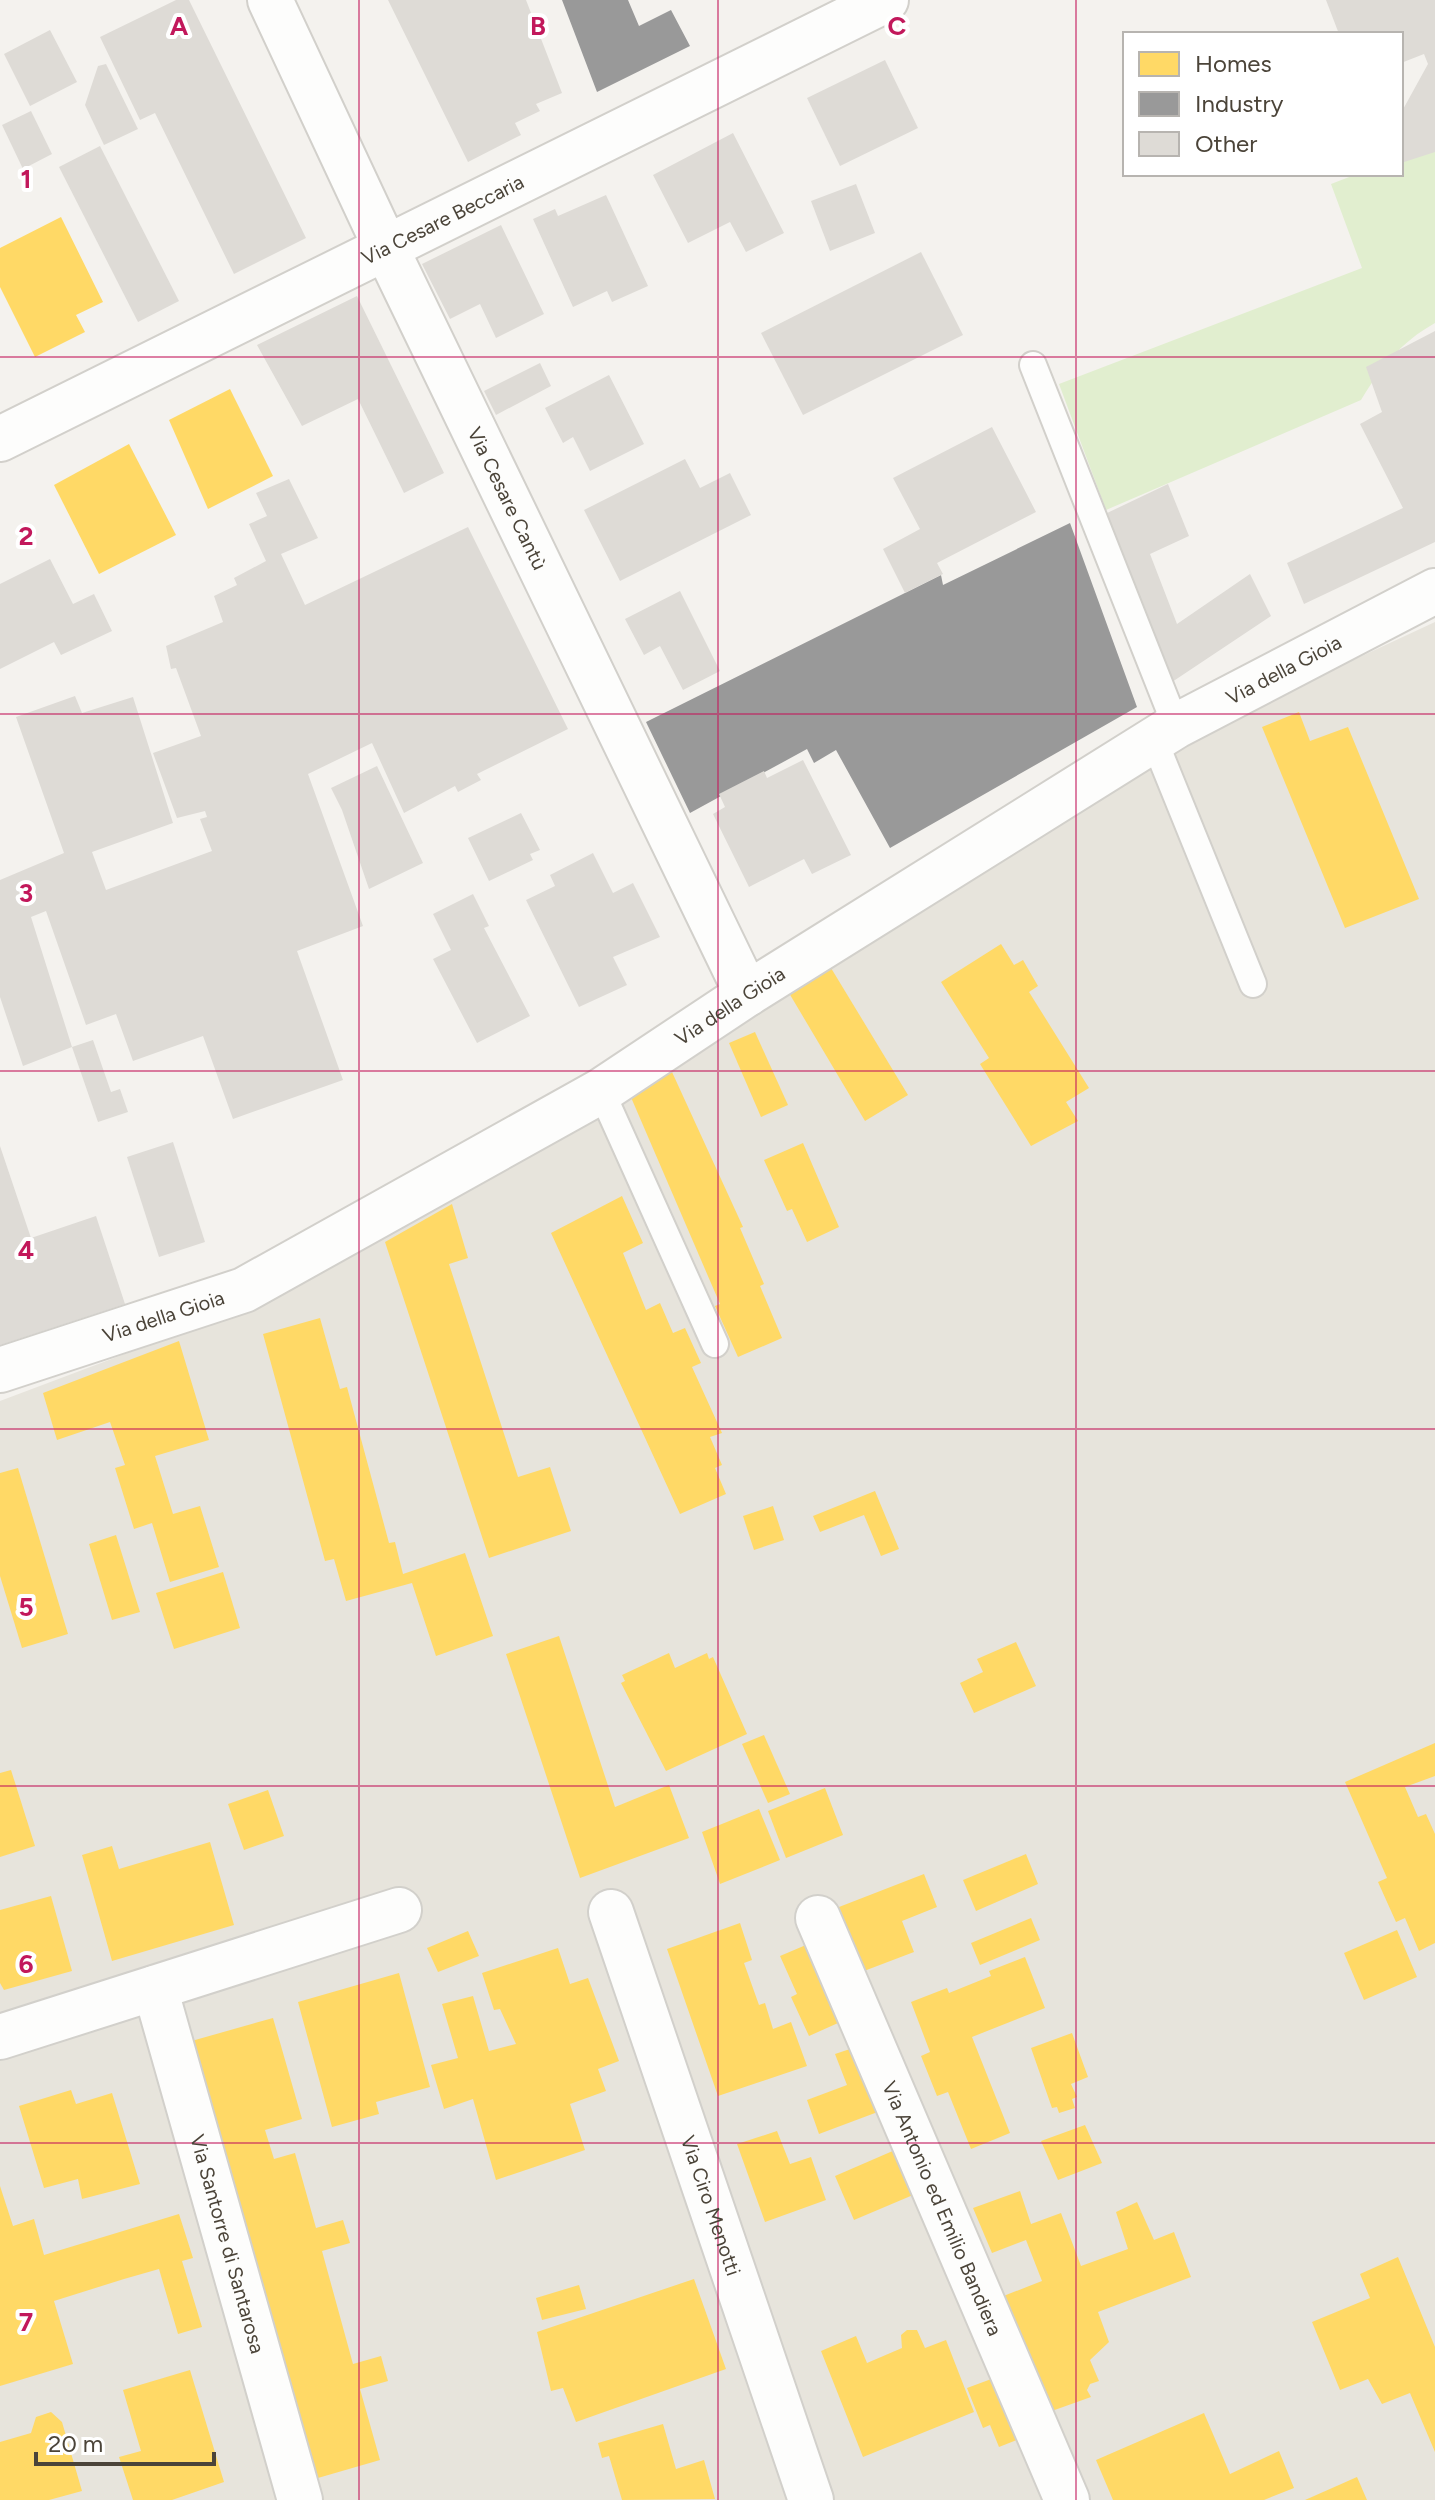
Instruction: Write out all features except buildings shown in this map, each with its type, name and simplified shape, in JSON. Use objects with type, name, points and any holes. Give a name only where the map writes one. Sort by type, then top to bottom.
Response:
[{"type":"street","name":"Via Cesare Cantù","points":[[270,0],[385,246],[747,994]]},
{"type":"street","name":"Via Cesare Beccaria","points":[[0,439],[886,0]]},
{"type":"street","name":"Via della Gioia","points":[[0,1370],[244,1290],[601,1091],[747,994],[1165,733],[1435,591]]},
{"type":"street","points":[[0,2037],[399,1910]]},
{"type":"street","name":"Via Ciro Menotti","points":[[611,1912],[811,2500]]},
{"type":"street","name":"Via Antonio ed Emilio Bandiera","points":[[818,1918],[1067,2500]]},
{"type":"street","name":"Via Santorre di Santarosa","points":[[155,1988],[300,2500]]},
{"type":"lane","points":[[1033,365],[1253,984]]},
{"type":"lane","points":[[601,1091],[715,1344]]},
{"type":"shaded area","points":[[1435,622],[1435,2500],[0,2500],[0,1401],[247,1308],[1158,751]]},
{"type":"green space","points":[[1435,146],[1435,323],[1412,338],[1393,356],[1361,400],[1106,510],[1059,384],[1362,268],[1331,184],[1352,176],[1403,176],[1403,157]]}]
